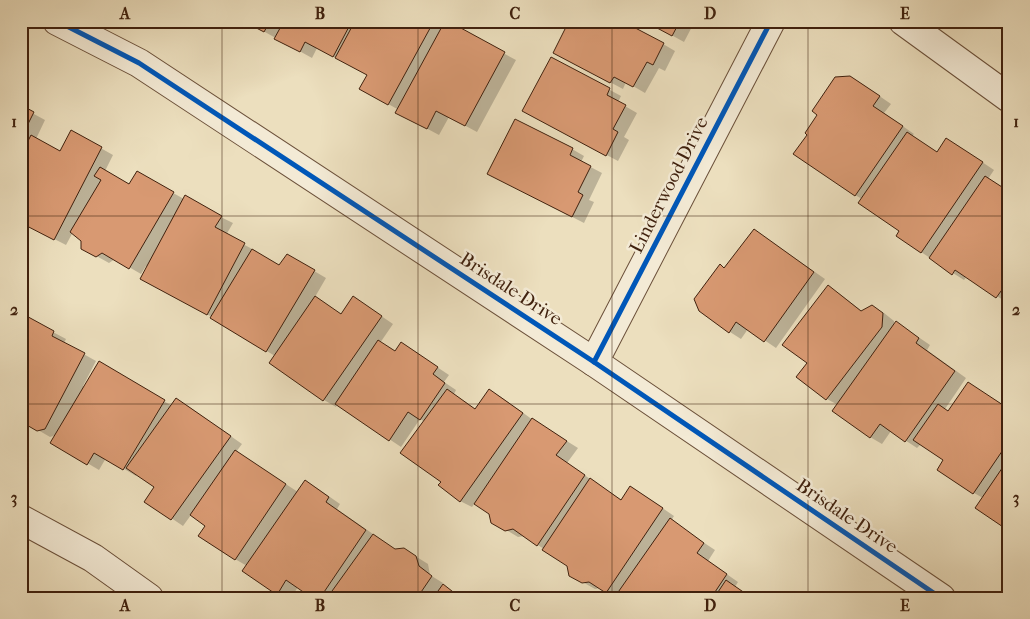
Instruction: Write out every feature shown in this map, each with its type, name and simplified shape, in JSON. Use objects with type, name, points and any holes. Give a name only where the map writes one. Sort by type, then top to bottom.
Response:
[{"type":"street","name":"Brisdale Drive","points":[[57,21],[138,63],[594,362],[941,598]]},
{"type":"street","name":"Linderwood Drive","points":[[594,362],[771,21]]},
{"type":"street","points":[[903,21],[1009,98]]},
{"type":"street","points":[[21,519],[92,558],[149,598]]},
{"type":"building","points":[[243,21],[270,21],[264,32]]},
{"type":"building","points":[[284,21],[352,21],[333,57],[305,42],[300,52],[274,39]]},
{"type":"building","points":[[355,21],[434,21],[388,105],[359,89],[367,75],[335,58]]},
{"type":"building","points":[[445,21],[505,52],[465,126],[436,111],[427,129],[395,113]]},
{"type":"building","points":[[569,21],[622,21],[664,43],[653,65],[647,62],[633,87],[614,77],[610,83],[553,53]]},
{"type":"building","points":[[644,21],[680,21],[672,36]]},
{"type":"building","points":[[551,57],[610,88],[607,95],[626,105],[613,129],[618,132],[606,156],[522,111]]},
{"type":"building","points":[[850,76],[880,96],[873,106],[903,126],[855,196],[793,154],[807,135],[805,133],[817,115],[812,111],[835,77]]},
{"type":"building","points":[[21,105],[34,112],[21,138]]},
{"type":"building","points":[[515,119],[573,148],[570,155],[591,166],[578,192],[583,195],[572,217],[487,174]]},
{"type":"building","points":[[71,130],[102,147],[54,240],[21,223],[21,155],[31,135],[60,151]]},
{"type":"building","points":[[907,132],[937,152],[946,138],[983,162],[921,253],[896,236],[899,231],[858,203]]},
{"type":"building","points":[[100,167],[129,184],[137,171],[174,192],[129,269],[102,253],[96,257],[81,249],[81,241],[70,232],[101,180],[94,176]]},
{"type":"building","points":[[985,176],[1002,187],[1009,182],[1009,280],[996,298],[955,270],[952,275],[929,258]]},
{"type":"building","points":[[185,195],[222,216],[215,227],[245,243],[207,315],[140,279]]},
{"type":"building","points":[[754,229],[814,272],[764,342],[736,322],[729,333],[699,311],[694,299],[720,264],[724,268]]},
{"type":"building","points":[[252,249],[279,265],[287,254],[315,270],[266,352],[210,318]]},
{"type":"building","points":[[828,285],[861,311],[872,305],[883,313],[882,327],[826,400],[796,377],[807,363],[782,345]]},
{"type":"building","points":[[315,296],[341,314],[353,296],[382,316],[323,401],[269,363]]},
{"type":"building","points":[[21,313],[54,331],[52,336],[85,353],[45,429],[37,431],[25,424],[24,419],[21,418]]},
{"type":"building","points":[[896,321],[919,338],[916,343],[955,371],[905,442],[880,424],[870,438],[832,411]]},
{"type":"building","points":[[378,340],[395,351],[401,342],[438,367],[433,374],[445,383],[420,420],[408,412],[389,441],[335,404]]},
{"type":"building","points":[[99,361],[165,400],[123,470],[94,453],[87,465],[50,443]]},
{"type":"building","points":[[968,382],[1009,409],[1009,441],[973,494],[937,470],[943,460],[913,440],[938,404],[948,411]]},
{"type":"building","points":[[447,389],[475,409],[489,389],[523,413],[460,502],[438,485],[441,482],[400,453]]},
{"type":"building","points":[[176,398],[231,436],[171,520],[144,502],[154,487],[126,468]]},
{"type":"building","points":[[532,418],[567,441],[556,455],[585,475],[537,546],[513,529],[505,531],[491,523],[489,514],[474,504]]},
{"type":"building","points":[[235,450],[286,484],[235,560],[198,536],[205,526],[190,515]]},
{"type":"building","points":[[1009,458],[1009,531],[975,508]]},
{"type":"building","points":[[590,478],[621,500],[630,486],[663,508],[606,593],[589,582],[582,583],[569,576],[567,566],[542,550]]},
{"type":"building","points":[[305,480],[329,497],[326,502],[366,530],[320,598],[312,598],[286,580],[277,595],[242,571]]},
{"type":"building","points":[[670,518],[704,543],[697,553],[727,574],[711,598],[614,598]]},
{"type":"building","points":[[373,534],[395,549],[404,548],[416,556],[419,566],[432,576],[417,598],[327,598]]},
{"type":"building","points":[[726,580],[752,598],[714,598]]},
{"type":"building","points":[[443,584],[457,595],[467,592],[475,598],[433,598]]},
{"type":"cycle path","points":[[57,21],[139,63],[594,362],[941,598]]},
{"type":"cycle path","points":[[594,362],[771,21]]}]
